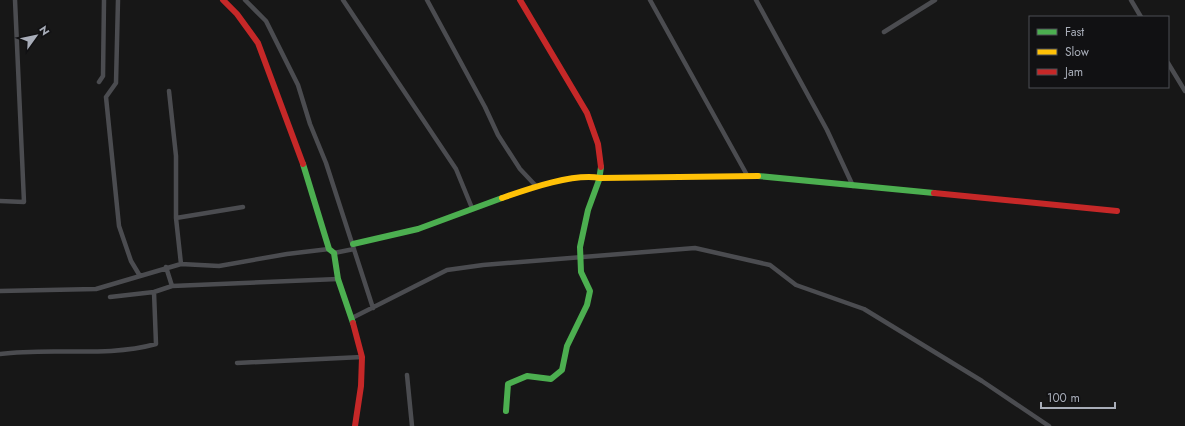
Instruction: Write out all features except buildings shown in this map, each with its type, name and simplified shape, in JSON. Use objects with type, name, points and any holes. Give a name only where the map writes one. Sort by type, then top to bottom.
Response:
[{"type":"street","points":[[0,201],[24,202],[15,0]]},
{"type":"street","points":[[99,82],[103,76],[104,0]]},
{"type":"street","points":[[118,0],[116,83],[106,97],[119,226],[131,261],[140,276]]},
{"type":"street","points":[[223,0],[237,14],[258,43],[309,179],[329,249],[334,253],[338,279],[352,318],[362,357],[361,386],[355,426]]},
{"type":"street","points":[[245,0],[266,21],[298,85],[354,246],[373,308]]},
{"type":"street","points":[[343,0],[456,169],[472,208]]},
{"type":"street","points":[[427,0],[485,107],[498,135],[520,169],[536,186]]},
{"type":"street","points":[[506,411],[508,384],[527,376],[551,379],[558,375],[562,370],[567,346],[587,306],[590,291],[581,272],[580,257],[582,238],[590,205],[600,178],[599,146],[590,119],[520,0]]},
{"type":"street","points":[[650,0],[747,176]]},
{"type":"street","points":[[756,0],[827,130],[853,186]]},
{"type":"street","points":[[884,32],[935,0]]},
{"type":"street","points":[[1131,0],[1140,16]]},
{"type":"street","points":[[1169,65],[1185,91]]},
{"type":"street","points":[[169,91],[176,156],[176,218],[181,264]]},
{"type":"street","points":[[334,253],[354,246],[418,229],[472,208],[536,186],[590,176],[600,178],[747,176],[1117,211]]},
{"type":"street","points":[[176,218],[243,208]]},
{"type":"street","points":[[352,318],[447,270],[483,265],[695,248],[770,265],[796,285],[864,309],[982,381],[1049,426]]},
{"type":"street","points":[[0,291],[96,289],[166,267],[181,264],[219,266],[329,249]]},
{"type":"street","points":[[166,267],[172,286]]},
{"type":"street","points":[[110,297],[154,292],[172,286],[338,279]]},
{"type":"street","points":[[0,354],[21,351],[119,351],[156,344],[154,292]]},
{"type":"street","points":[[237,363],[362,357]]},
{"type":"street","points":[[407,375],[412,426]]},
{"type":"traffic: fast","points":[[303,164],[329,249],[334,253],[338,279],[353,323]]},
{"type":"traffic: fast","points":[[506,411],[508,384],[527,376],[551,379],[562,370],[567,346],[587,305],[590,291],[581,272],[580,247],[588,210],[599,180],[601,167]]},
{"type":"traffic: fast","points":[[758,176],[934,193]]},
{"type":"traffic: fast","points":[[353,244],[418,229],[502,198]]},
{"type":"traffic: slow","points":[[502,198],[524,190],[577,178],[758,176]]},
{"type":"traffic: jam","points":[[223,0],[237,14],[258,43],[303,164]]},
{"type":"traffic: jam","points":[[520,0],[587,113],[598,144],[601,167]]},
{"type":"traffic: jam","points":[[934,193],[1117,211]]},
{"type":"traffic: jam","points":[[353,323],[362,357],[361,386],[355,426]]}]
